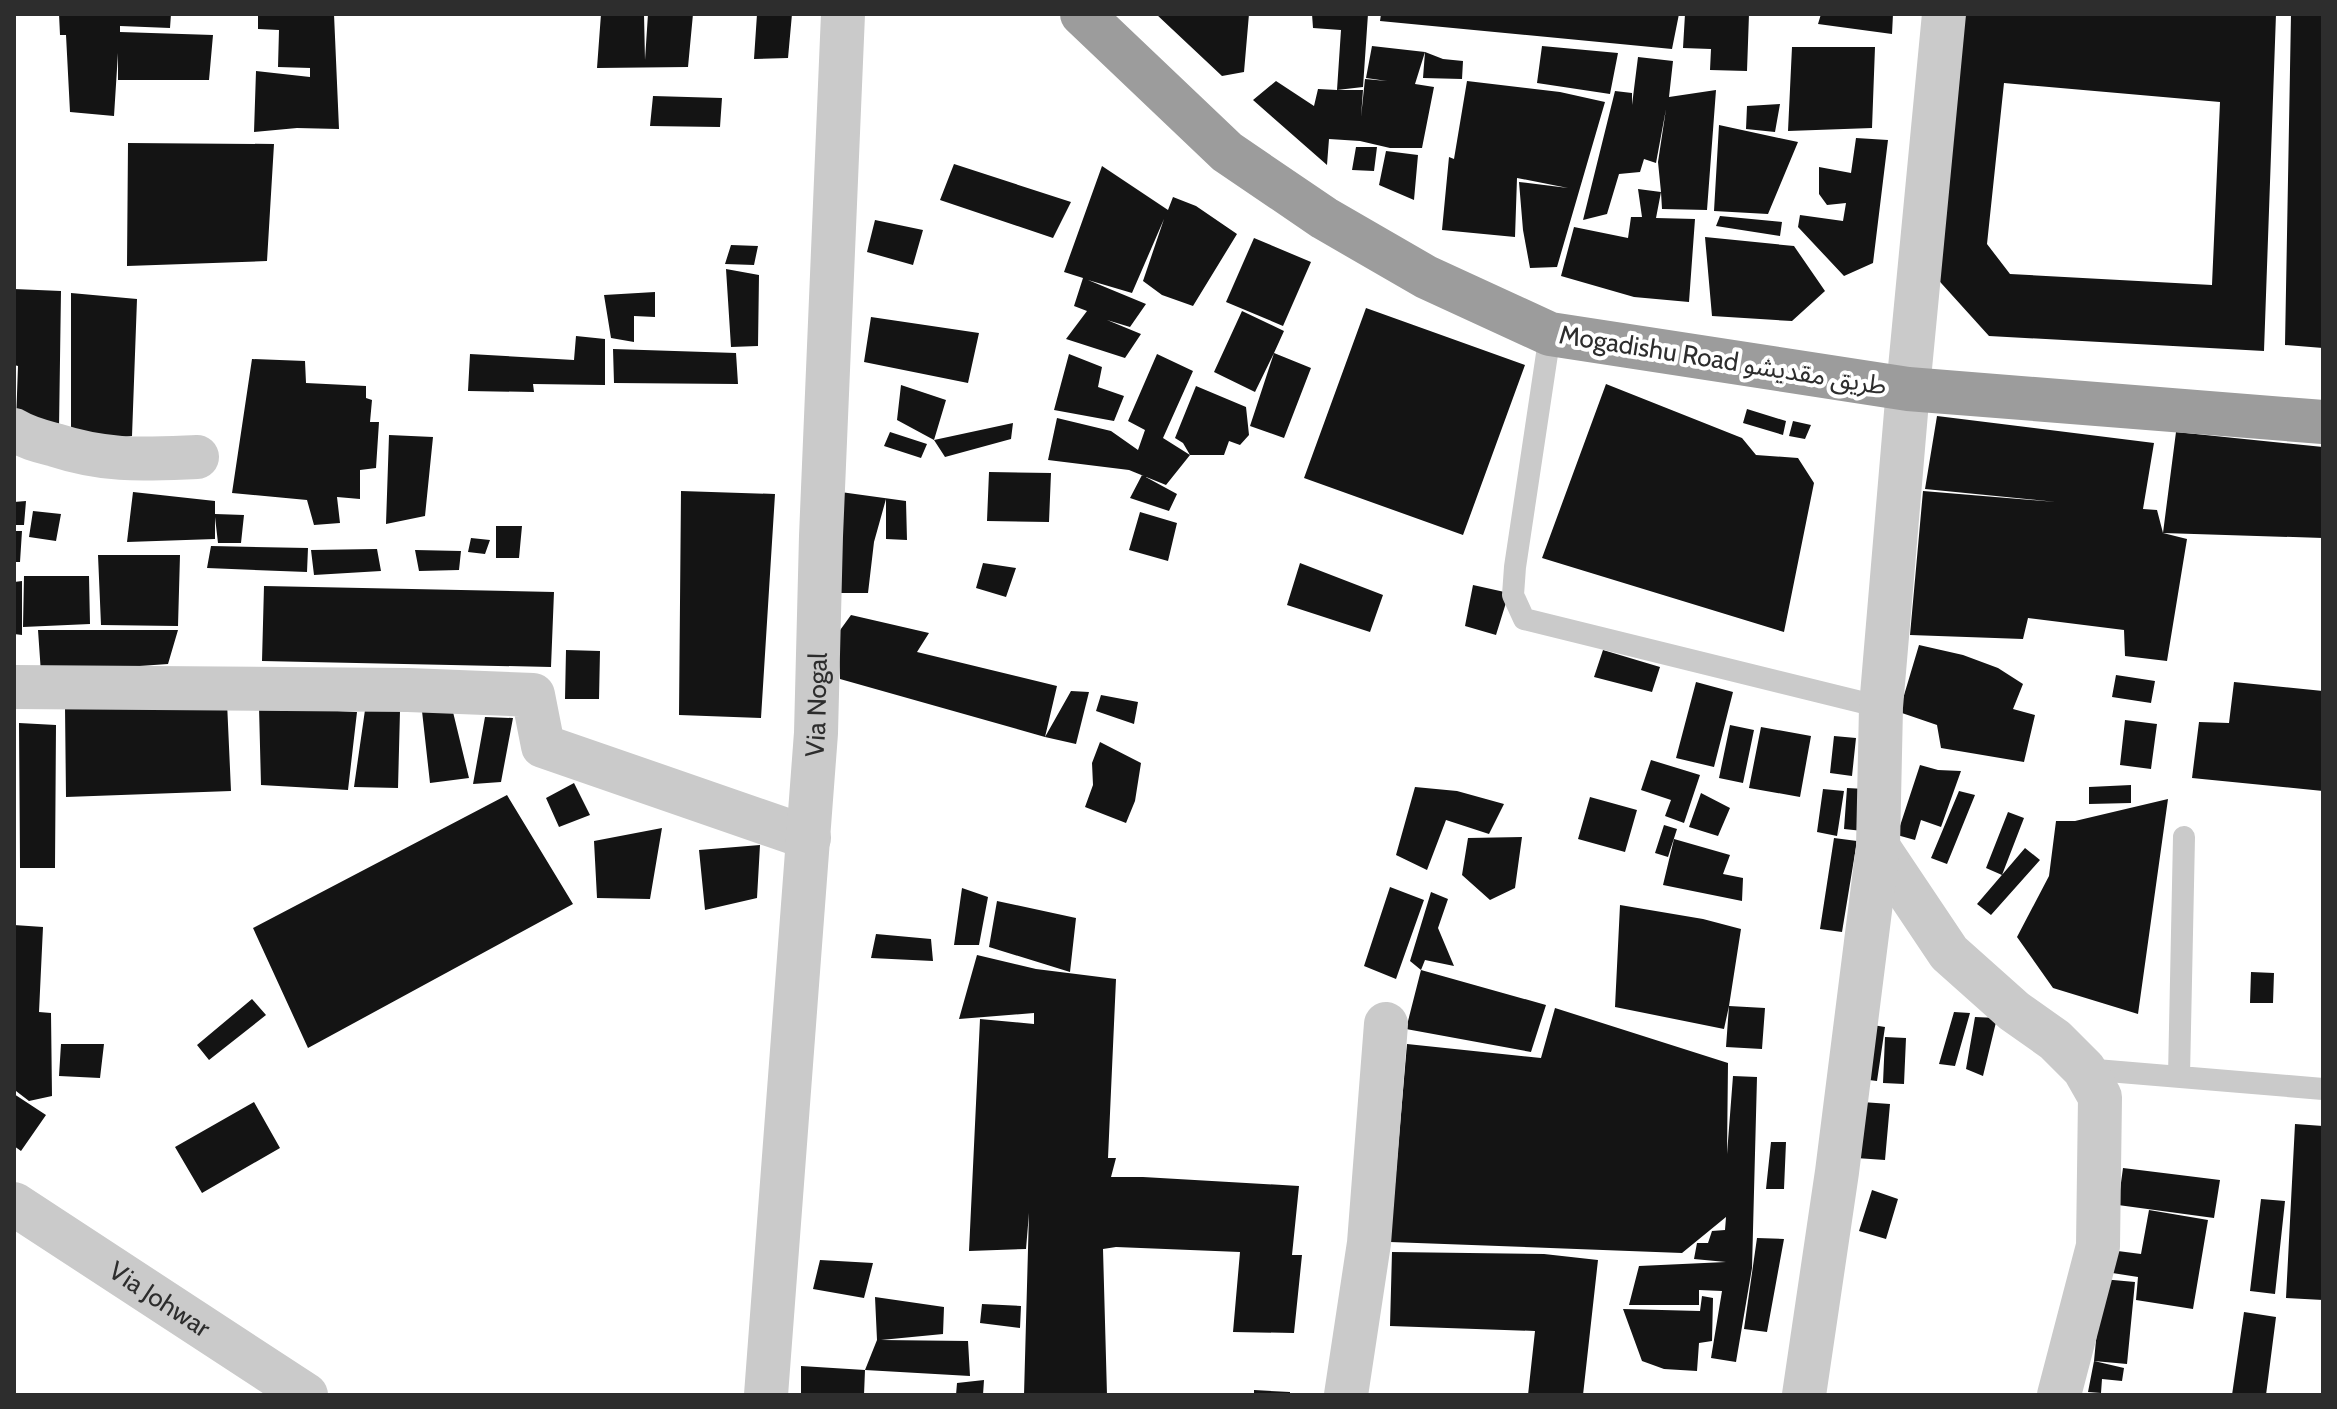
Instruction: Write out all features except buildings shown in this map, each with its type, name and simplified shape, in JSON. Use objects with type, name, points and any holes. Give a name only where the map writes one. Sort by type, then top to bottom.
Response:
[{"type":"highway","name":"Mogadishu Road طريق مقديشو","points":[[1082,14],[1227,152],[1324,218],[1426,277],[1550,334],[1908,389],[2323,422]]},
{"type":"street","name":"Via Nogal","points":[[766,1395],[816,733],[843,14]]},
{"type":"street","points":[[1804,1395],[1837,1172],[1878,847],[1881,707],[1944,14]]},
{"type":"street","points":[[14,430],[27,438],[118,460],[197,457]]},
{"type":"street","points":[[14,687],[408,690],[533,695],[543,746],[809,838]]},
{"type":"street","points":[[1878,847],[1949,953],[2014,1011],[2055,1040],[2084,1069],[2100,1097],[2098,1246],[2059,1395]]},
{"type":"street","points":[[1346,1395],[1369,1243],[1386,1024]]},
{"type":"street","name":"Via Johwar","points":[[14,1204],[306,1395]]},
{"type":"lane","points":[[1550,334],[1514,581],[1513,595],[1524,619],[1881,707]]},
{"type":"lane","points":[[2179,1076],[2184,837]]},
{"type":"lane","points":[[2084,1069],[2323,1089]]}]
